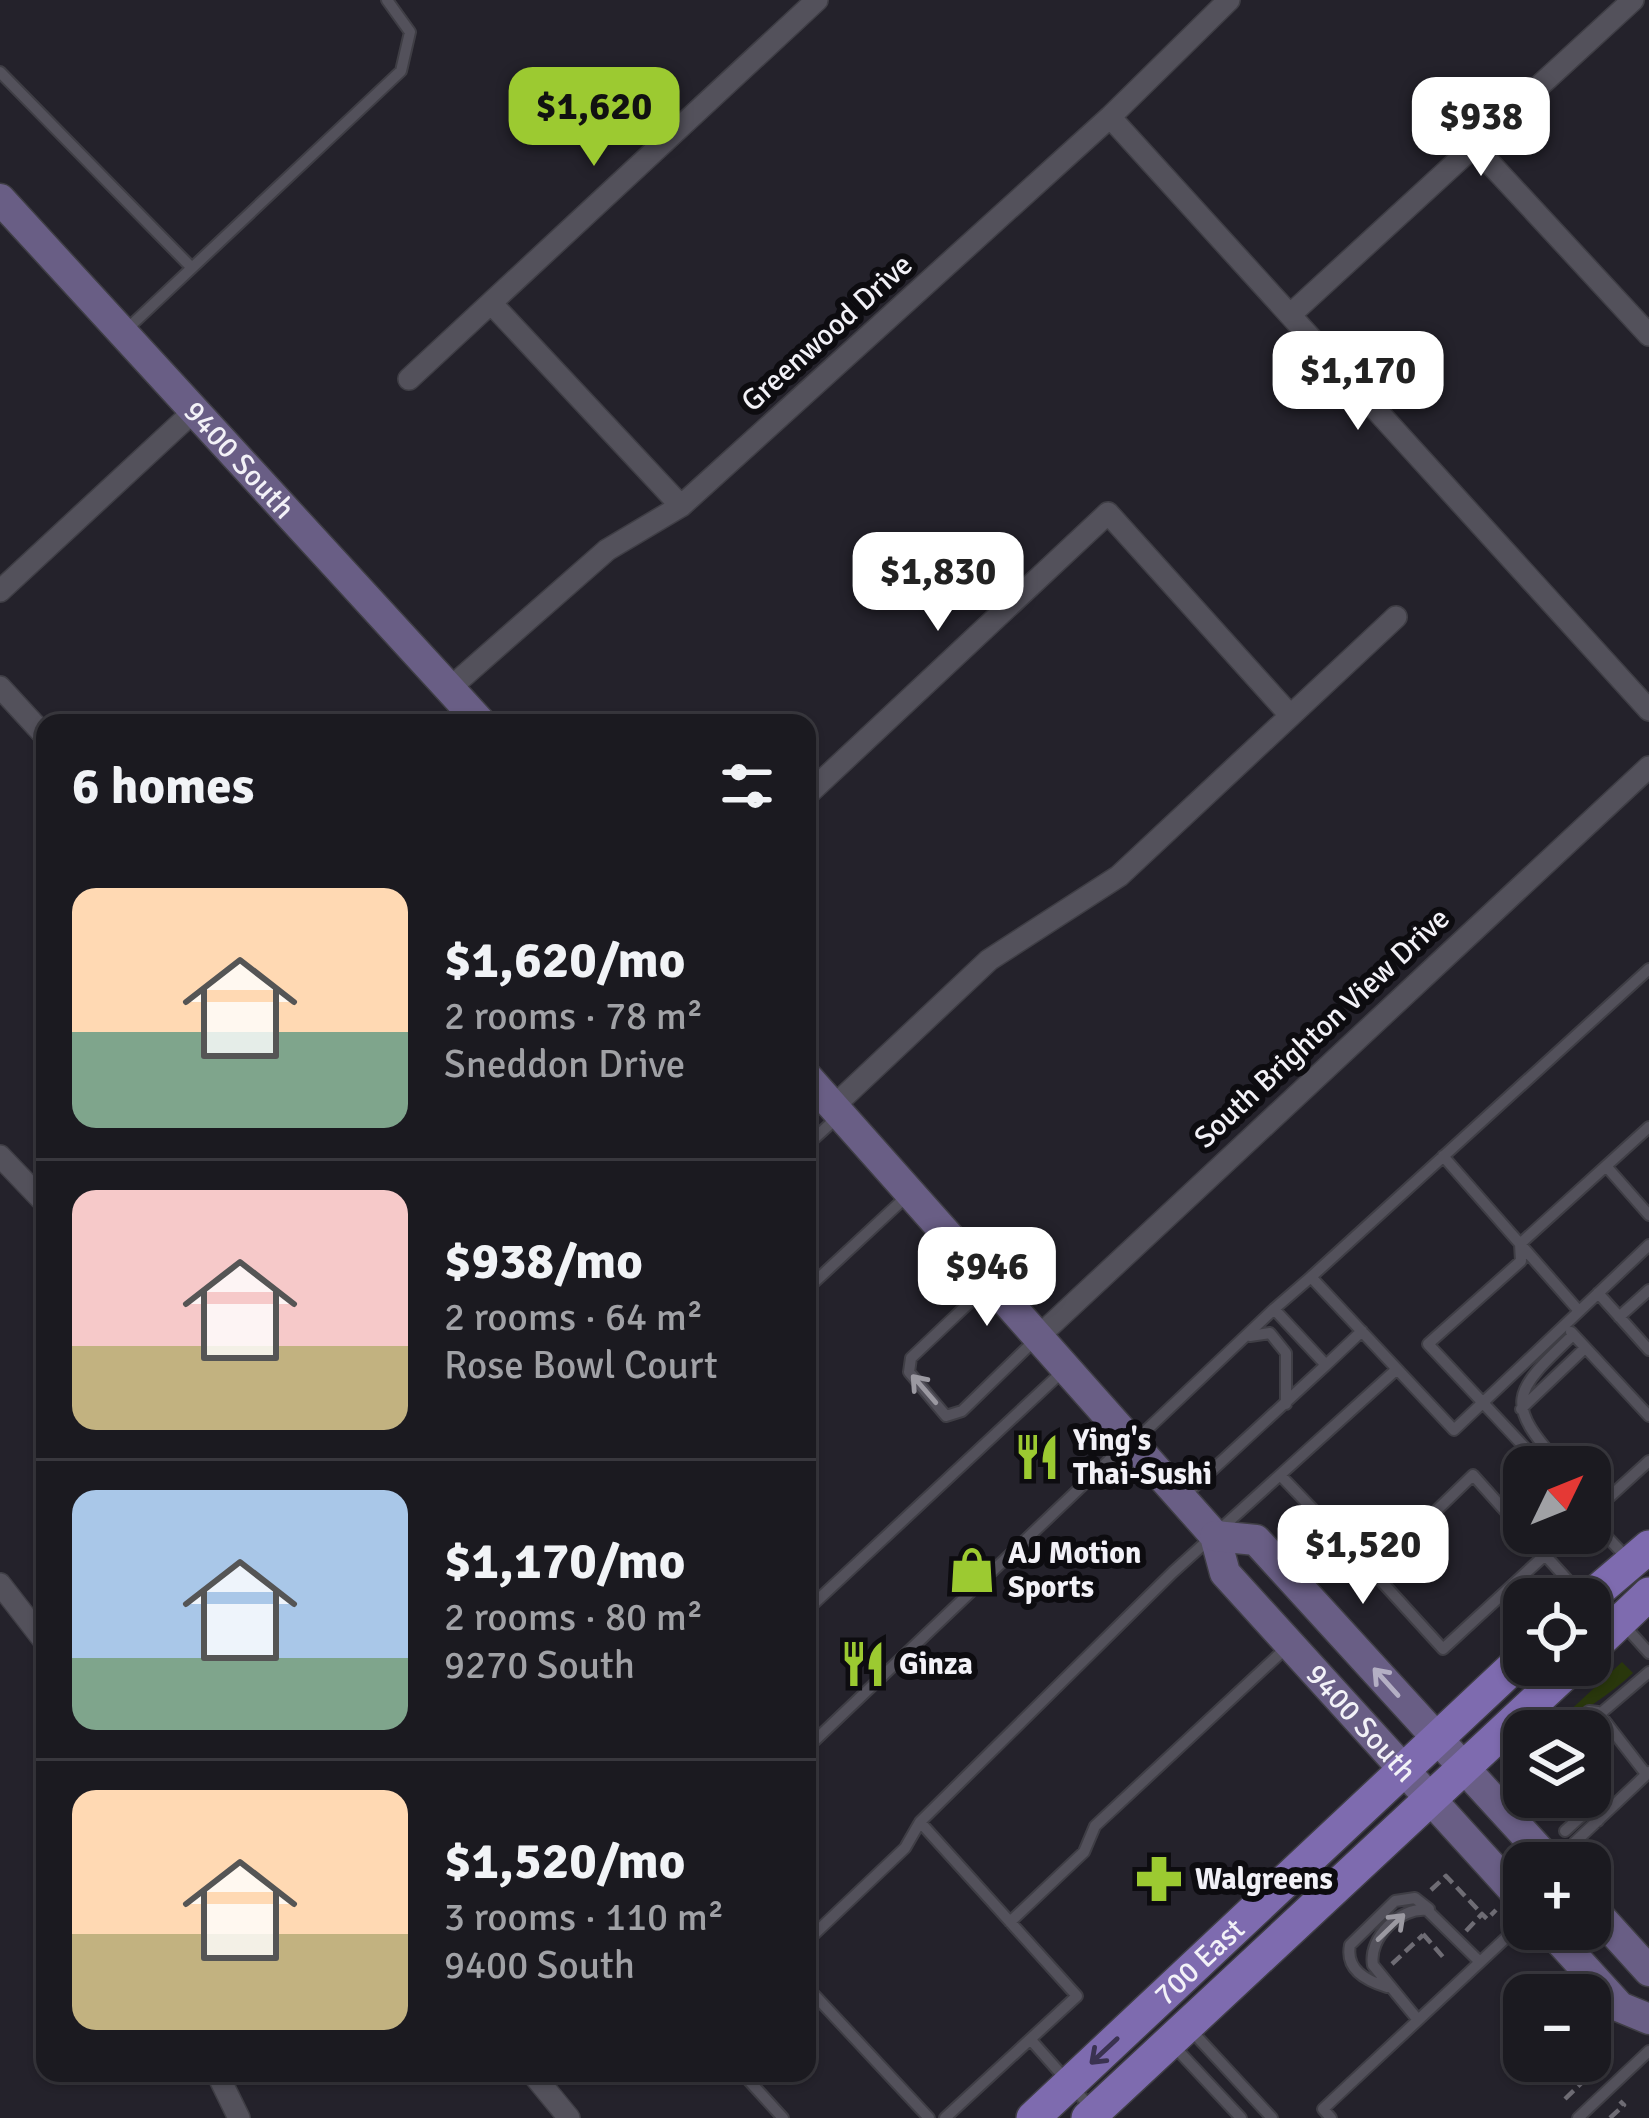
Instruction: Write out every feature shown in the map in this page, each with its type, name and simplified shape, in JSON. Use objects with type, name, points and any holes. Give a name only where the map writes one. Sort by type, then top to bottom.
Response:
[{"type":"main road","points":[[1611,1578],[1639,1554]]},
{"type":"main road","points":[[1611,1630],[1649,1594]]},
{"type":"main road","name":"700 East","points":[[1033,2118],[1503,1676]]},
{"type":"main road","name":"700 East","points":[[1091,2115],[1552,1686]]},
{"type":"street","points":[[409,380],[817,0]]},
{"type":"street","name":"Greenwood Drive","points":[[449,689],[607,550],[681,506],[1110,117],[1229,0]]},
{"type":"street","points":[[1290,315],[1633,0]]},
{"type":"street","points":[[1110,117],[1649,710]]},
{"type":"street","points":[[1474,146],[1649,334]]},
{"type":"street","name":"9400 South","points":[[0,199],[473,714]]},
{"type":"street","points":[[491,303],[681,506]]},
{"type":"street","points":[[0,591],[193,412]]},
{"type":"street","points":[[816,787],[1108,514],[1289,714]]},
{"type":"street","points":[[837,1110],[989,960],[1118,876],[1396,617]]},
{"type":"street","points":[[0,687],[36,726]]},
{"type":"street","name":"South Brighton View Drive","points":[[1039,1337],[1649,767]]},
{"type":"street","name":"9400 South","points":[[816,1087],[1215,1536],[1225,1574],[1432,1800],[1503,1896]]},
{"type":"street","points":[[0,1156],[36,1194]]},
{"type":"street","name":"9400 South","points":[[1215,1536],[1256,1540],[1532,1842]]},
{"type":"street","points":[[0,1584],[36,1630]]},
{"type":"street","points":[[1611,1929],[1649,1971]]},
{"type":"street","points":[[1568,1950],[1620,2007],[1649,2019]]},
{"type":"street","points":[[221,2082],[239,2118]]},
{"type":"street","points":[[539,2082],[569,2118]]},
{"type":"lane","points":[[122,334],[401,71],[410,32],[387,0]]},
{"type":"lane","points":[[0,72],[192,268]]},
{"type":"lane","points":[[816,1740],[1274,1309],[1649,969]]},
{"type":"lane","points":[[816,1134],[837,1110]]},
{"type":"lane","points":[[1520,1244],[1649,1127]]},
{"type":"lane","points":[[1443,1156],[1579,1312]]},
{"type":"lane","points":[[1606,1166],[1649,1215]]},
{"type":"lane","points":[[816,1281],[910,1192]]},
{"type":"lane","points":[[1520,1244],[1521,1261],[1428,1344],[1524,1446]]},
{"type":"lane","points":[[1543,1446],[1527,1429],[1521,1409],[1528,1381],[1579,1312],[1649,1245]]},
{"type":"lane","points":[[1311,1277],[1454,1430],[1569,1330]]},
{"type":"lane","points":[[991,1283],[911,1358],[909,1372],[946,1416],[962,1411],[1039,1337]]},
{"type":"lane","points":[[1619,1317],[1649,1291]]},
{"type":"lane","points":[[1598,1293],[1649,1350]]},
{"type":"lane","points":[[1274,1309],[1326,1365]]},
{"type":"lane","points":[[1569,1330],[1649,1416]]},
{"type":"lane","points":[[1173,1404],[1262,1331],[1279,1340],[1286,1353],[1286,1404]]},
{"type":"lane","points":[[1180,1499],[1362,1331]]},
{"type":"lane","points":[[1521,1409],[1585,1348]]},
{"type":"lane","points":[[816,1602],[1066,1369]]},
{"type":"lane","points":[[816,1932],[905,1848],[920,1822],[1215,1536],[1397,1369]]},
{"type":"lane","points":[[1611,1496],[1649,1461]]},
{"type":"lane","points":[[1373,1572],[1473,1475],[1503,1508]]},
{"type":"lane","points":[[1282,1477],[1443,1649],[1546,1556],[1566,1578]]},
{"type":"lane","points":[[1611,1534],[1639,1554]]},
{"type":"lane","points":[[1620,1621],[1649,1653]]},
{"type":"lane","points":[[1010,1922],[1084,1852],[1095,1826],[1290,1645]]},
{"type":"lane","points":[[1596,1710],[1649,1672]]},
{"type":"lane","points":[[1575,1842],[1648,1773],[1604,1709]]},
{"type":"lane","points":[[1565,1831],[1579,1818]]},
{"type":"lane","points":[[1595,1818],[1598,1821]]},
{"type":"lane","points":[[920,1822],[1077,1996],[944,2118]]},
{"type":"lane","points":[[1387,1987],[1361,1976],[1351,1962],[1351,1945],[1395,1901],[1415,1898],[1480,1962]]},
{"type":"lane","points":[[1418,2020],[1373,1965],[1372,1946],[1405,1913],[1415,1909],[1433,1914]]},
{"type":"lane","points":[[1331,2118],[1323,2109],[1503,1941]]},
{"type":"lane","points":[[816,1997],[929,2118]]},
{"type":"lane","points":[[1178,2034],[1241,2118]]},
{"type":"lane","points":[[1178,2034],[1272,2118]]},
{"type":"lane","points":[[1031,2040],[1091,2115]]},
{"type":"lane","points":[[1578,2118],[1649,2051]]},
{"type":"lane","points":[[750,2082],[783,2118]]},
{"type":"path","points":[[1462,1935],[1482,1914],[1487,1919],[1503,1910]]},
{"type":"path","points":[[1388,1967],[1424,1936],[1443,1957]]},
{"type":"path","points":[[1565,2098],[1582,2082]]},
{"type":"path","points":[[1610,2118],[1624,2105],[1618,2099]]},
{"type":"green space","points":[[1622,1662],[1633,1673],[1585,1710],[1571,1710],[1596,1686],[1611,1686],[1611,1672]]},
{"type":"place","name":"Ying's Thai-Sushi","points":[[1037,1457]]},
{"type":"place","name":"AJ Motion Sports","points":[[972,1570]]},
{"type":"place","name":"Ginza","points":[[863,1664]]},
{"type":"place","name":"Walgreens","points":[[1159,1879]]}]
